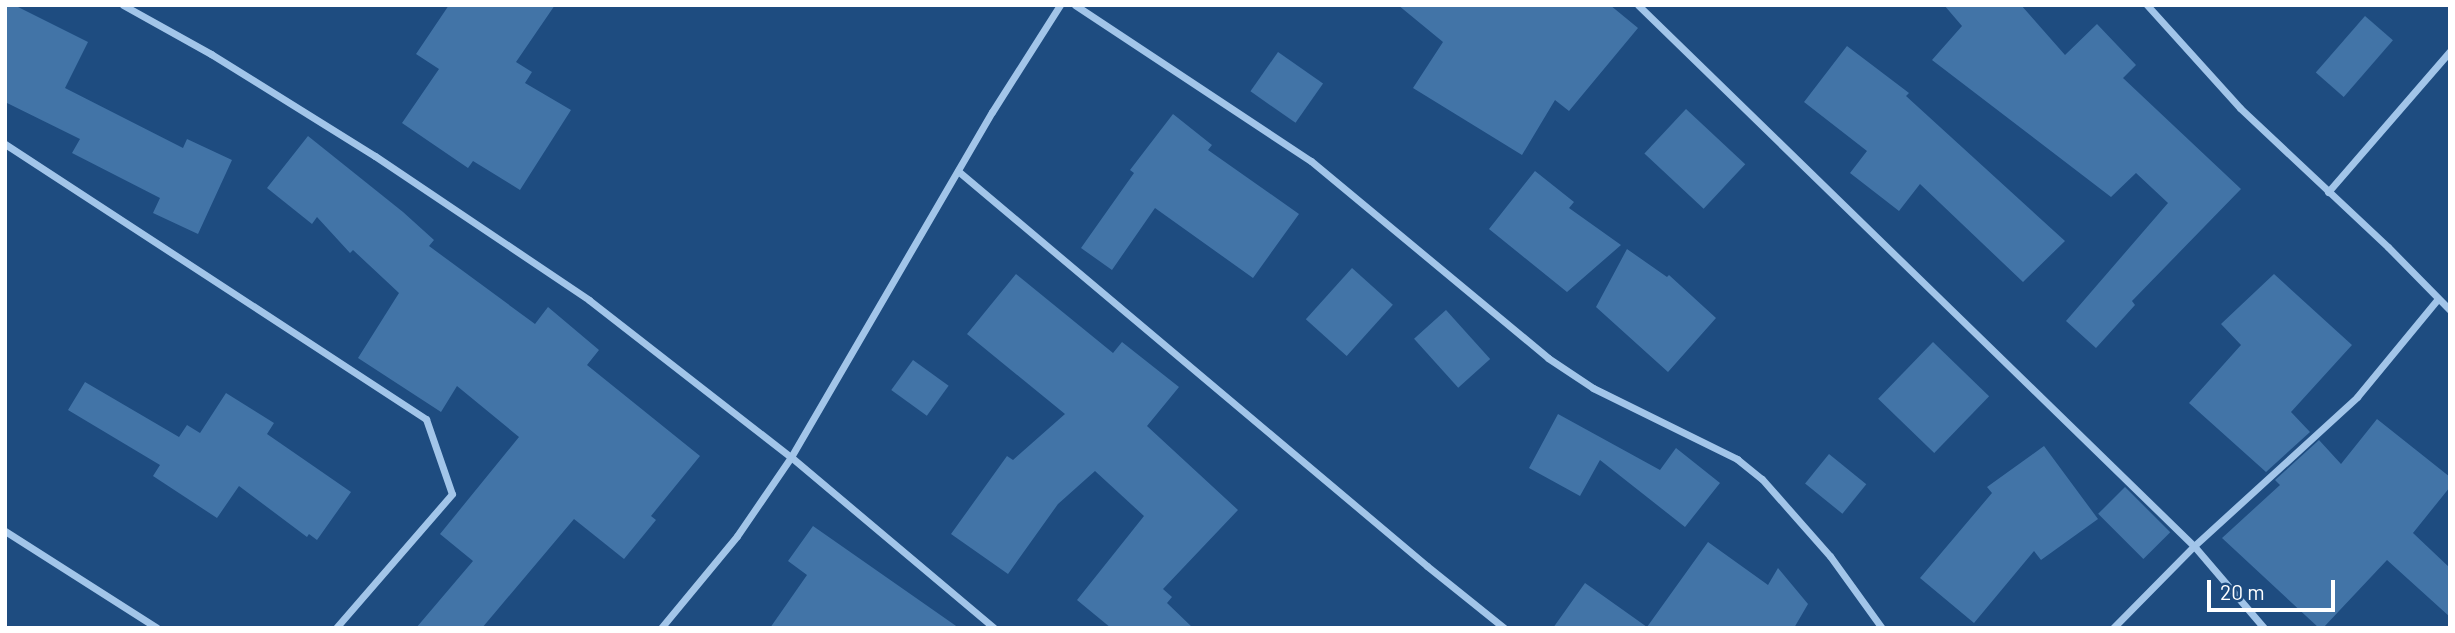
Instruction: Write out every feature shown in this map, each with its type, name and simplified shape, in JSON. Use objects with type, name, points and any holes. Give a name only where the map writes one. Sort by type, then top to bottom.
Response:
[{"type":"street","points":[[123,5],[211,54],[375,156],[589,300],[791,457],[994,628]]},
{"type":"street","points":[[661,628],[737,536],[791,457],[958,171],[1060,5]]},
{"type":"street","points":[[1075,5],[1311,161],[1549,358],[1593,388],[1737,459],[1762,479],[1830,556],[1882,628]]},
{"type":"street","points":[[1639,5],[2194,546],[2264,628]]},
{"type":"street","points":[[2147,5],[2240,108],[2388,247],[2437,300],[2450,310]]},
{"type":"street","points":[[2328,192],[2450,51]]},
{"type":"street","points":[[5,144],[426,419],[452,494],[336,628]]},
{"type":"street","points":[[958,171],[1504,628]]},
{"type":"street","points":[[2113,628],[2194,546],[2357,397],[2437,300]]},
{"type":"street","points":[[5,531],[157,628]]},
{"type":"building","points":[[5,5],[14,5],[88,42],[65,88],[183,148],[187,139],[232,160],[198,234],[153,213],[160,198],[72,153],[80,139],[5,102]]},
{"type":"building","points":[[449,5],[555,5],[516,62],[532,72],[525,83],[571,110],[520,190],[473,161],[468,168],[402,123],[439,69],[416,54]]},
{"type":"building","points":[[1398,5],[1610,5],[1638,28],[1569,111],[1555,100],[1522,155],[1413,88],[1443,42]]},
{"type":"building","points":[[1944,5],[2021,5],[2065,55],[2097,24],[2136,65],[2123,78],[2241,189],[2132,301],[2135,305],[2096,348],[2066,321],[2168,203],[2136,173],[2111,197],[1932,60],[1962,26]]},
{"type":"building","points":[[2365,16],[2393,40],[2344,97],[2316,73]]},
{"type":"building","points":[[1847,46],[1909,93],[1906,96],[2065,241],[2023,282],[1920,184],[1899,211],[1850,173],[1867,151],[1804,102]]},
{"type":"building","points":[[1278,52],[1323,84],[1296,123],[1250,91]]},
{"type":"building","points":[[1686,109],[1745,164],[1704,209],[1644,154]]},
{"type":"building","points":[[1173,114],[1212,145],[1208,150],[1299,214],[1253,278],[1155,208],[1112,270],[1081,248],[1134,173],[1130,170]]},
{"type":"building","points":[[308,136],[434,240],[429,246],[535,324],[548,307],[599,350],[587,365],[700,456],[651,516],[656,520],[624,559],[574,519],[482,628],[416,628],[473,561],[440,534],[519,437],[457,386],[441,412],[358,358],[399,293],[353,250],[350,253],[317,217],[312,224],[267,188]]},
{"type":"building","points":[[1535,171],[1574,202],[1569,208],[1621,245],[1567,292],[1489,229]]},
{"type":"building","points":[[1627,249],[1667,277],[1669,275],[1716,318],[1668,372],[1596,307]]},
{"type":"building","points":[[1352,268],[1393,305],[1347,356],[1306,319]]},
{"type":"building","points":[[1016,274],[1113,353],[1122,342],[1179,387],[1147,426],[1238,510],[1163,589],[1172,597],[1167,603],[1193,628],[1111,628],[1077,600],[1144,516],[1095,471],[1058,504],[1008,574],[951,534],[1007,456],[1013,460],[1065,414],[967,334]]},
{"type":"building","points":[[2274,274],[2352,345],[2291,412],[2310,432],[2266,472],[2189,403],[2241,345],[2221,324]]},
{"type":"building","points":[[1446,310],[1490,359],[1458,388],[1414,339]]},
{"type":"building","points":[[1933,342],[1989,396],[1934,453],[1878,399]]},
{"type":"building","points":[[913,360],[949,386],[927,416],[891,390]]},
{"type":"building","points":[[85,382],[179,437],[187,425],[200,433],[226,393],[274,423],[267,434],[351,492],[317,540],[309,534],[307,537],[239,486],[217,518],[153,476],[160,465],[68,410]]},
{"type":"building","points":[[1558,414],[1660,470],[1676,448],[1720,483],[1685,527],[1600,460],[1580,496],[1529,468]]},
{"type":"building","points":[[2377,419],[2450,477],[2450,487],[2413,533],[2450,568],[2450,617],[2387,560],[2323,628],[2319,628],[2222,538],[2280,485],[2275,480],[2319,440],[2341,464]]},
{"type":"building","points":[[2044,446],[2098,519],[2041,560],[2034,551],[1974,623],[1920,578],[1992,493],[1987,487]]},
{"type":"building","points":[[1829,454],[1866,484],[1842,514],[1805,484]]},
{"type":"building","points":[[2125,487],[2170,532],[2143,559],[2098,514]]},
{"type":"building","points":[[813,526],[959,628],[770,628],[807,575],[788,561]]},
{"type":"building","points":[[1708,542],[1768,585],[1778,568],[1808,604],[1794,628],[1553,628],[1585,583],[1647,627]]}]
